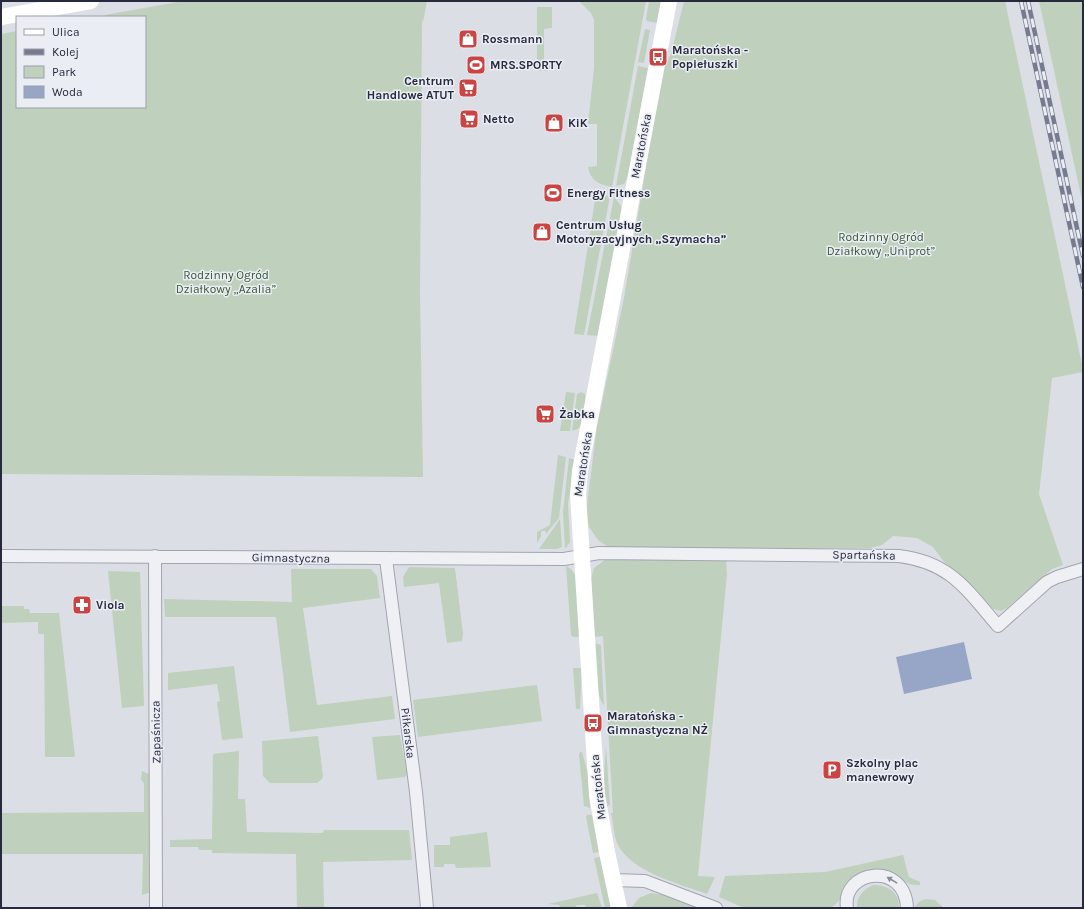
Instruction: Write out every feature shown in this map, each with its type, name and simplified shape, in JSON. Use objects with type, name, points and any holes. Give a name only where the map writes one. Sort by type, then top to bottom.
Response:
[{"type":"main road","points":[[1,18],[90,1]]},
{"type":"main road","name":"Maratońska","points":[[619,908],[599,811],[582,556],[577,504],[580,471],[669,1]]},
{"type":"street","name":"Gimnastyczna","points":[[1,556],[386,559],[564,558],[599,553]]},
{"type":"street","name":"Spartańska","points":[[599,553],[842,554],[912,557],[932,563],[955,578],[998,626],[1047,582],[1057,576],[1083,569]]},
{"type":"street","name":"Zapaśnicza","points":[[155,556],[156,908]]},
{"type":"street","name":"Piłkarska","points":[[386,559],[421,838],[427,908]]},
{"type":"street","points":[[847,908],[848,896],[853,887],[860,880],[868,876],[878,875],[896,881],[902,888],[906,897],[907,908]]},
{"type":"street","points":[[613,880],[645,881],[716,908]]},
{"type":"green space","name":"Rodzinny Ogród Działkowy „Azalia”","points":[[183,1],[427,1],[423,23],[422,17],[420,294],[423,477],[1,474],[1,34],[16,31],[16,108],[146,108],[146,16],[105,15]]},
{"type":"green space","points":[[579,1],[646,1],[612,187],[603,185],[593,179],[588,167],[597,166],[597,124],[588,124],[594,68],[594,20],[591,13]]},
{"type":"green space","points":[[649,1],[661,1],[657,23],[647,21],[646,19]]},
{"type":"green space","name":"Rodzinny Ogród Działkowy „Uniprot”","points":[[684,1],[1005,1],[1083,369],[1083,372],[1052,378],[1039,494],[1063,565],[1052,569],[1007,608],[1001,611],[993,609],[959,574],[945,563],[933,547],[917,538],[893,536],[882,545],[870,548],[623,548],[608,547],[598,540],[589,527],[586,513],[597,426],[624,298],[662,71],[671,54]]},
{"type":"green space","points":[[1039,1],[1083,1],[1083,205]]},
{"type":"green space","points":[[537,7],[552,7],[552,28],[544,29],[544,66],[552,66],[547,71],[540,71],[537,68]]},
{"type":"green space","points":[[645,29],[650,30],[644,63],[638,62]]},
{"type":"green space","points":[[638,66],[648,68],[629,174],[624,184],[616,186]]},
{"type":"green space","points":[[602,195],[610,196],[584,335],[574,334],[595,200]]},
{"type":"green space","points":[[614,197],[621,206],[622,211],[598,336],[587,335]]},
{"type":"green space","points":[[566,392],[575,393],[570,431],[560,431]]},
{"type":"green space","points":[[581,392],[585,394],[586,398],[584,417],[578,429],[572,431],[577,394]]},
{"type":"green space","points":[[558,455],[566,457],[559,518],[546,534],[546,531],[541,531],[541,536],[537,543],[537,532],[550,525]]},
{"type":"green space","points":[[569,458],[576,460],[568,503],[570,542],[565,549],[563,512]]},
{"type":"green space","points":[[560,519],[562,547],[557,549],[539,549]]},
{"type":"green space","points":[[606,559],[726,559],[727,574],[698,876],[715,877],[707,894],[657,876],[644,869],[623,853],[616,840],[611,813],[613,813],[603,636],[594,637],[591,579],[594,568]]},
{"type":"green space","points":[[566,566],[571,569],[576,576],[580,637],[573,637],[571,635]]},
{"type":"green space","points":[[409,567],[455,568],[463,634],[462,641],[447,643],[439,583],[404,587],[403,577]]},
{"type":"green space","points":[[291,569],[371,569],[377,576],[380,598],[303,608],[317,705],[392,696],[395,719],[290,732],[276,617],[165,617],[164,599],[292,602]]},
{"type":"green space","points":[[108,571],[140,572],[144,706],[122,708]]},
{"type":"green space","points":[[1,606],[24,606],[24,609],[29,609],[30,613],[59,613],[75,757],[45,757],[44,634],[38,634],[38,622],[1,623]]},
{"type":"green space","points":[[595,643],[601,645],[604,705],[601,701],[597,686]]},
{"type":"green space","points":[[234,666],[243,738],[222,740],[217,702],[220,701],[217,684],[168,690],[168,673]]},
{"type":"green space","points":[[573,668],[582,668],[580,709],[576,709]]},
{"type":"green space","points":[[537,685],[542,721],[418,737],[413,700]]},
{"type":"green space","points":[[400,735],[407,773],[405,777],[377,780],[372,737]]},
{"type":"green space","points":[[318,736],[323,776],[317,783],[270,783],[263,776],[262,741]]},
{"type":"green space","points":[[606,746],[610,805],[605,807],[603,789]]},
{"type":"green space","points":[[239,751],[238,799],[245,799],[247,832],[323,833],[324,830],[409,830],[412,860],[323,862],[324,908],[297,908],[296,854],[212,853],[212,850],[199,850],[198,847],[170,847],[170,840],[212,839],[213,754]]},
{"type":"green space","points":[[580,752],[582,752],[588,774],[590,808],[584,806],[579,755]]},
{"type":"green space","points":[[142,771],[149,774],[151,777],[151,892],[142,895],[143,854],[1,854],[1,813],[144,812],[144,783],[141,780]]},
{"type":"green space","points":[[587,815],[592,815],[599,852],[593,853],[586,817]]},
{"type":"green space","points":[[487,832],[491,867],[456,868],[455,864],[444,864],[444,867],[434,867],[434,845],[450,845],[450,837]]},
{"type":"green space","points":[[903,855],[909,877],[920,882],[920,885],[913,885],[889,872],[873,870],[862,873],[831,908],[744,908],[719,897],[725,876],[825,872]]},
{"type":"green space","points":[[600,857],[611,908],[605,908],[594,858]]},
{"type":"green space","points":[[873,885],[883,886],[892,890],[899,902],[899,908],[857,908],[858,900],[861,894]]},
{"type":"green space","points":[[597,893],[602,908],[586,908],[585,905],[576,905],[577,908],[560,908],[559,905],[548,904]]},
{"type":"green space","points":[[651,893],[664,895],[699,908],[631,908],[639,898]]},
{"type":"green space","points":[[926,899],[935,900],[944,908],[914,908],[920,901]]},
{"type":"water","points":[[964,642],[972,679],[904,694],[896,657]]},
{"type":"railway","points":[[1021,1],[1083,287]]},
{"type":"railway","points":[[1028,1],[1083,256]]},
{"type":"place","name":"Rossmann","points":[[468,39]]},
{"type":"place","name":"Maratońska - Popiełuszki","points":[[658,57]]},
{"type":"place","name":"MRS.SPORTY","points":[[476,65]]},
{"type":"place","name":"Centrum Handlowe ATUT","points":[[468,88]]},
{"type":"place","name":"Netto","points":[[469,119]]},
{"type":"place","name":"KiK","points":[[554,123]]},
{"type":"place","name":"Energy Fitness","points":[[553,193]]},
{"type":"place","name":"Centrum Usług Motoryzacyjnych „Szymacha”","points":[[542,232]]},
{"type":"place","name":"Żabka","points":[[545,414]]},
{"type":"place","name":"Viola","points":[[82,605]]},
{"type":"place","name":"Maratońska - Gimnastyczna NŻ","points":[[593,723]]},
{"type":"place","name":"Szkolny plac manewrowy","points":[[832,770]]}]
